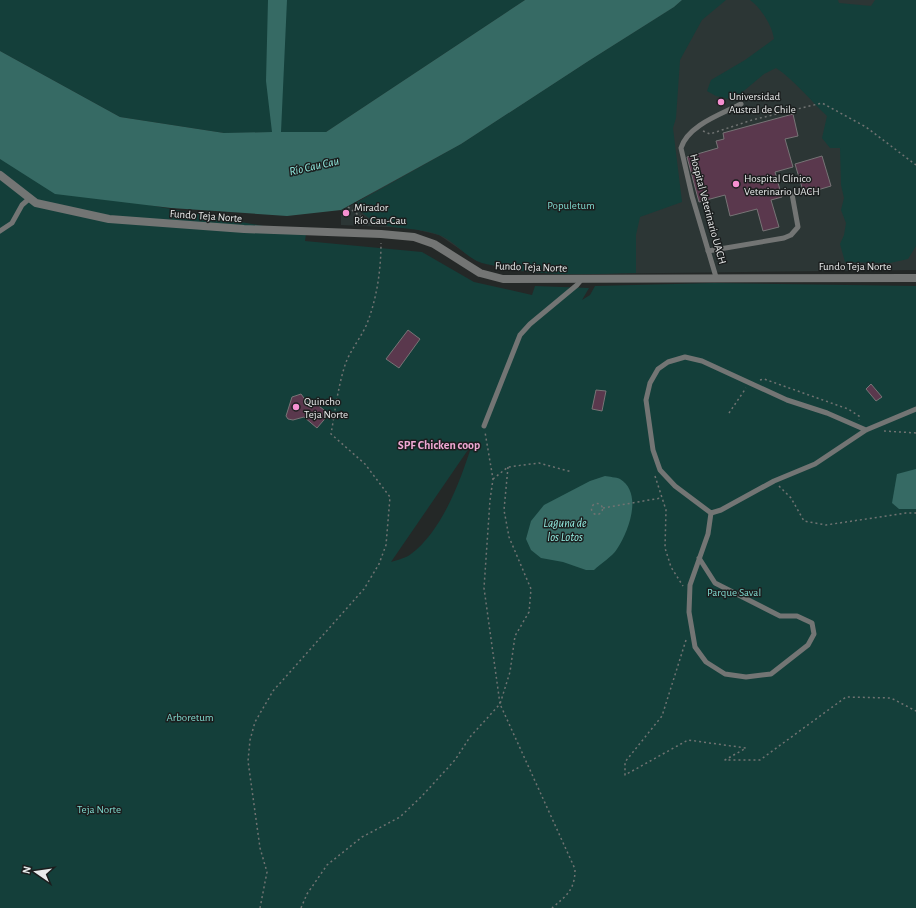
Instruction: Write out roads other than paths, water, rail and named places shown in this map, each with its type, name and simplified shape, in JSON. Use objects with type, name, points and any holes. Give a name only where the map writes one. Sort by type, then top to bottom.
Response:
[{"type":"street","name":"Fundo Teja Norte","points":[[0,175],[30,198],[44,206],[109,219],[244,229],[403,235],[424,240],[441,248],[480,273],[495,278],[916,278]]},
{"type":"lane","name":"Hospital Veterinario UACH","points":[[716,277],[692,196],[681,148],[688,135],[696,128],[741,104]]},
{"type":"lane","points":[[708,251],[784,238],[792,235],[798,227],[792,194]]},
{"type":"lane","points":[[0,231],[12,223],[22,205],[30,198]]},
{"type":"lane","points":[[484,426],[520,335],[530,324],[578,285],[582,279]]},
{"type":"lane","points":[[711,513],[675,486],[665,476],[660,470],[653,450],[646,400],[650,383],[658,369],[668,362],[685,357],[702,361],[787,400],[827,413],[866,430]]},
{"type":"lane","points":[[711,513],[721,510],[774,481],[815,464],[866,430],[916,409]]},
{"type":"lane","points":[[699,558],[715,583],[780,616],[797,616],[812,623],[814,634],[808,645],[770,674],[746,677],[726,674],[706,662],[695,647],[690,627],[688,592],[699,558],[708,534],[711,513]]},
{"type":"water","name":"Río Cau Cau","points":[[268,0],[287,0],[281,132],[326,132],[525,0],[682,0],[674,7],[461,144],[341,210],[287,216],[171,208],[55,194],[0,159],[0,51],[120,117],[224,133],[272,132],[266,81]]},
{"type":"water","points":[[916,469],[916,509],[899,509],[892,503],[897,474]]},
{"type":"water","name":"Laguna de los Lotos","points":[[605,476],[620,479],[627,485],[631,493],[632,503],[632,512],[626,532],[622,541],[612,555],[594,570],[586,570],[563,562],[541,558],[531,550],[526,539],[531,521],[544,505],[590,481]]},
{"type":"place","name":"Universidad Austral de Chile","points":[[721,102]]},
{"type":"place","name":"Hospital Clínico Veterinario UACH","points":[[736,184]]},
{"type":"place","name":"Mirador Río Cau-Cau","points":[[346,213]]},
{"type":"place","name":"Quincho Teja Norte","points":[[296,407]]},
{"type":"district","name":"SPF Chicken coop","points":[[439,445]]},
{"type":"park label","name":"Populetum","points":[[571,205]]},
{"type":"park label","name":"Parque Saval","points":[[734,592]]},
{"type":"park label","name":"Arboretum","points":[[190,717]]},
{"type":"park label","name":"Teja Norte","points":[[99,809]]}]
